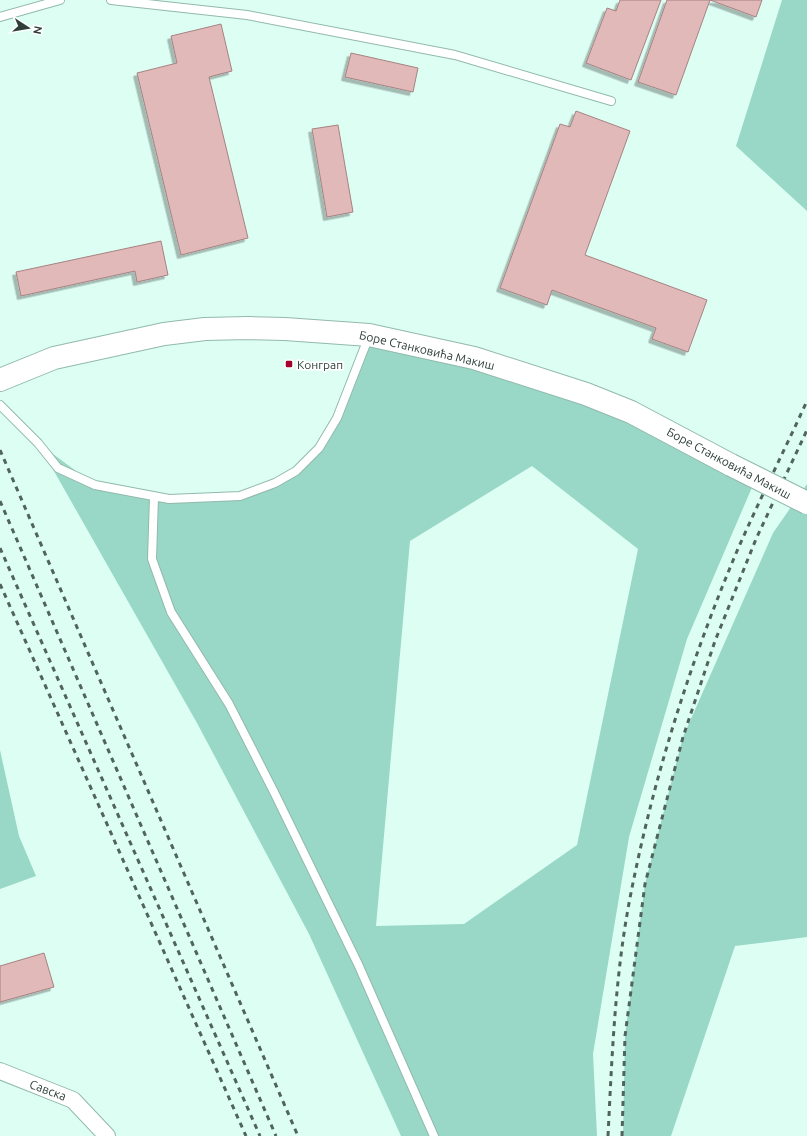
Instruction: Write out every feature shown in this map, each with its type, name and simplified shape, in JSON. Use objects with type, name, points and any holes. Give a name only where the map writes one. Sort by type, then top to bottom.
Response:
[{"type":"main road","name":"Боре Станковића Макиш","points":[[1,380],[54,358],[164,334],[205,330],[255,328],[293,329],[369,335],[474,358],[586,394],[631,412],[807,503]]},
{"type":"street","name":"Савска","points":[[0,1071],[73,1100],[107,1136]]},
{"type":"lane","points":[[0,17],[60,0]]},
{"type":"lane","points":[[111,0],[247,15],[455,55],[611,101]]},
{"type":"lane","points":[[0,405],[38,443],[58,468],[95,485],[169,499],[240,496],[275,483],[296,471],[319,448],[337,418],[369,335]]},
{"type":"lane","points":[[154,497],[152,559],[171,612],[229,704],[274,792],[358,964],[434,1136]]},
{"type":"green space","points":[[782,0],[807,0],[807,211],[736,146]]},
{"type":"green space","points":[[369,335],[586,394],[756,478],[687,639],[629,837],[593,1054],[597,1136],[401,1136],[309,934],[197,723],[38,443],[95,485],[169,499],[240,496],[296,471],[337,418]],"holes":[[[532,466],[638,549],[577,845],[464,924],[376,926],[410,541]]]},
{"type":"green space","points":[[807,484],[807,937],[735,946],[671,1136],[623,1136],[625,1036],[645,884],[683,737],[773,533]]},
{"type":"green space","points":[[0,750],[19,836],[36,876],[0,889]]},
{"type":"building","points":[[620,0],[661,0],[631,80],[586,63],[607,8],[616,11]]},
{"type":"building","points":[[667,0],[710,0],[676,95],[638,82]]},
{"type":"building","points":[[710,0],[762,0],[756,17]]},
{"type":"building","points":[[221,24],[232,71],[209,77],[248,238],[181,255],[137,73],[177,63],[171,36]]},
{"type":"building","points":[[351,53],[418,68],[413,92],[345,77]]},
{"type":"building","points":[[576,111],[630,131],[585,255],[707,300],[688,352],[652,339],[656,328],[552,290],[547,305],[500,288],[560,124],[570,127]]},
{"type":"building","points":[[338,125],[353,212],[327,217],[312,129]]},
{"type":"building","points":[[161,241],[168,275],[137,282],[135,271],[21,296],[16,272]]},
{"type":"building","points":[[44,953],[54,987],[0,1002],[0,966]]},
{"type":"railway","points":[[608,1136],[615,1016],[621,957],[630,898],[650,809],[674,722],[720,593],[745,532],[807,401]]},
{"type":"railway","points":[[622,1136],[625,1036],[645,884],[683,737],[715,641],[756,539],[807,430]]},
{"type":"railway","points":[[0,450],[298,1136]]},
{"type":"railway","points":[[0,501],[276,1136]]},
{"type":"railway","points":[[0,548],[260,1136]]},
{"type":"railway","points":[[0,584],[246,1136]]},
{"type":"place","name":"Конграп","points":[[289,364]]}]
